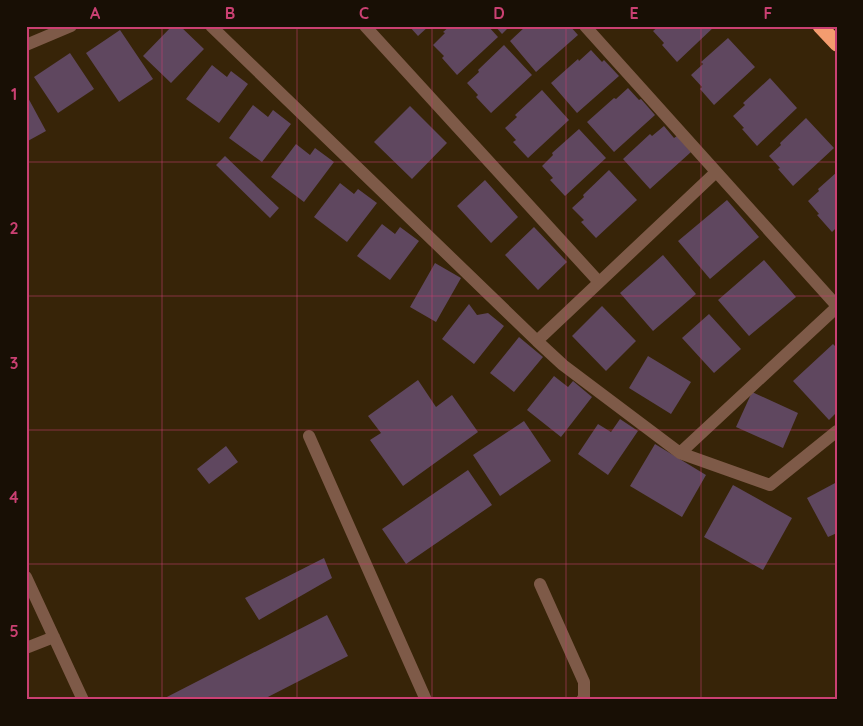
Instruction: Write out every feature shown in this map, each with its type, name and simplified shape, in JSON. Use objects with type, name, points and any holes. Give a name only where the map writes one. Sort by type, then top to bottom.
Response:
[{"type":"highway","points":[[820,26],[837,44]]},
{"type":"street","points":[[26,45],[71,26]]},
{"type":"street","points":[[211,26],[563,365],[680,453],[770,485],[837,431]]},
{"type":"street","points":[[365,26],[600,282]]},
{"type":"street","points":[[585,26],[837,307],[680,453]]},
{"type":"street","points":[[537,341],[716,172]]},
{"type":"street","points":[[309,436],[426,700]]},
{"type":"street","points":[[26,577],[83,700]]},
{"type":"street","points":[[540,584],[584,682],[584,697],[582,700]]},
{"type":"street","points":[[26,648],[54,637]]},
{"type":"building","points":[[172,26],[180,26],[204,49],[171,83],[143,56]]},
{"type":"building","points":[[409,26],[429,26],[418,36]]},
{"type":"building","points":[[450,26],[488,26],[498,37],[457,75],[442,58],[444,56],[433,45]]},
{"type":"building","points":[[495,26],[510,26],[502,34]]},
{"type":"building","points":[[526,26],[570,26],[578,35],[536,72],[510,41]]},
{"type":"building","points":[[659,26],[715,26],[677,62],[653,31]]},
{"type":"building","points":[[120,30],[153,79],[119,102],[86,53]]},
{"type":"building","points":[[728,38],[755,67],[714,105],[691,75],[703,64],[701,62]]},
{"type":"building","points":[[504,45],[532,75],[491,113],[476,97],[478,95],[467,83]]},
{"type":"building","points":[[591,50],[602,62],[604,60],[619,76],[577,113],[551,83]]},
{"type":"building","points":[[70,53],[94,89],[58,113],[34,77]]},
{"type":"building","points":[[212,65],[227,77],[231,71],[248,84],[219,123],[186,99]]},
{"type":"building","points":[[770,78],[797,108],[757,146],[733,116],[745,105],[743,103]]},
{"type":"building","points":[[628,88],[655,115],[614,152],[587,122]]},
{"type":"building","points":[[542,90],[569,120],[528,158],[513,142],[516,140],[505,128],[517,117],[515,115]]},
{"type":"building","points":[[26,94],[46,131],[26,142]]},
{"type":"building","points":[[253,105],[268,117],[273,110],[291,124],[262,162],[229,138]]},
{"type":"building","points":[[410,106],[447,143],[412,179],[374,142]]},
{"type":"building","points":[[806,118],[834,148],[793,186],[769,156]]},
{"type":"building","points":[[664,126],[674,138],[677,136],[691,152],[650,189],[623,159],[650,134],[652,136]]},
{"type":"building","points":[[579,129],[606,158],[565,196],[550,180],[553,178],[542,166],[553,155],[552,153]]},
{"type":"building","points":[[296,144],[310,155],[315,148],[334,162],[304,202],[271,177]]},
{"type":"building","points":[[225,156],[279,208],[270,218],[216,165]]},
{"type":"building","points":[[609,170],[637,200],[596,238],[581,222],[584,220],[572,208]]},
{"type":"building","points":[[837,172],[837,227],[832,232],[808,201]]},
{"type":"building","points":[[485,180],[518,217],[491,243],[457,206]]},
{"type":"building","points":[[340,183],[354,194],[358,189],[377,203],[347,242],[314,217]]},
{"type":"building","points":[[727,200],[759,237],[710,279],[678,241]]},
{"type":"building","points":[[382,224],[395,234],[400,227],[419,241],[390,280],[357,256]]},
{"type":"building","points":[[534,227],[567,262],[538,290],[505,255]]},
{"type":"building","points":[[663,255],[696,294],[653,331],[620,293]]},
{"type":"building","points":[[764,260],[796,297],[749,336],[718,300]]},
{"type":"building","points":[[435,263],[461,278],[436,322],[410,307]]},
{"type":"building","points":[[469,304],[477,315],[488,313],[504,326],[474,364],[442,339]]},
{"type":"building","points":[[602,306],[636,341],[606,371],[572,336]]},
{"type":"building","points":[[709,314],[741,349],[714,373],[682,338]]},
{"type":"building","points":[[519,337],[543,357],[514,392],[490,373]]},
{"type":"building","points":[[833,344],[837,348],[837,412],[829,420],[793,381]]},
{"type":"building","points":[[648,356],[691,382],[671,414],[629,388]]},
{"type":"building","points":[[554,376],[568,387],[573,381],[592,397],[561,437],[527,410]]},
{"type":"building","points":[[418,380],[436,407],[452,395],[478,432],[403,486],[370,440],[381,433],[368,416]]},
{"type":"building","points":[[752,392],[798,413],[783,448],[736,427]]},
{"type":"building","points":[[620,419],[638,431],[608,475],[578,454],[598,424],[611,432]]},
{"type":"building","points":[[524,421],[551,461],[500,496],[473,455]]},
{"type":"building","points":[[655,444],[706,475],[682,517],[630,486]]},
{"type":"building","points":[[226,446],[238,462],[209,484],[197,469]]},
{"type":"building","points":[[468,470],[492,505],[406,564],[382,529]]},
{"type":"building","points":[[837,482],[837,533],[828,537],[807,498]]},
{"type":"building","points":[[733,485],[792,518],[763,570],[704,537]]},
{"type":"building","points":[[324,558],[332,578],[259,620],[245,598]]},
{"type":"building","points":[[327,615],[348,656],[262,700],[161,700]]}]
